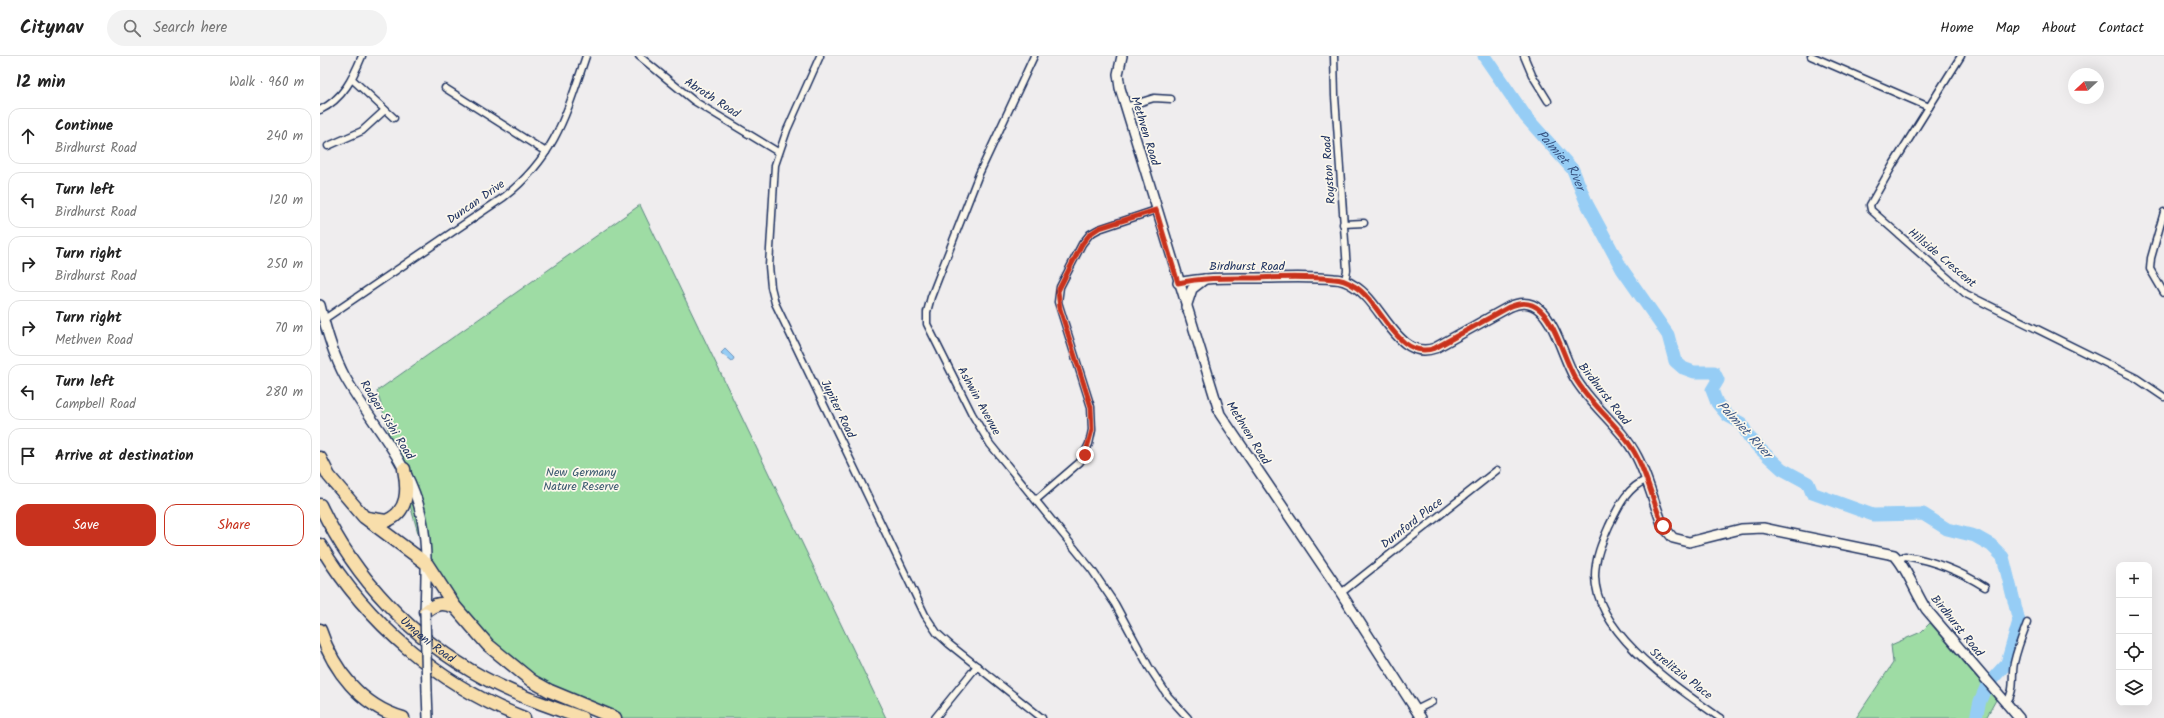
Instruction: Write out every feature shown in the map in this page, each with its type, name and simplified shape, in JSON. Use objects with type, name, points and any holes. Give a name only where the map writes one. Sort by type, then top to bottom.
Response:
[{"type":"highway","points":[[320,458],[329,476],[364,517],[427,564],[455,607],[488,645],[532,681],[566,699],[615,718]]},
{"type":"highway","points":[[364,517],[386,521],[400,511],[404,504],[407,490],[404,469]]},
{"type":"highway","name":"Umgeni Road","points":[[320,505],[345,550],[375,591],[395,612],[433,645],[484,678],[511,691],[582,718]]},
{"type":"highway","name":"Umgeni Road","points":[[320,545],[362,602],[414,654],[442,675],[477,696],[524,718]]},
{"type":"highway","points":[[425,612],[431,607],[441,604],[455,607]]},
{"type":"highway","points":[[320,630],[334,663],[354,689],[376,707],[402,718]]},
{"type":"street","points":[[320,110],[337,98],[352,80],[362,56]]},
{"type":"street","name":"Duncan Drive","points":[[323,320],[504,197],[529,174],[546,152],[564,119],[586,56]]},
{"type":"street","name":"Abroth Road","points":[[639,56],[694,101],[778,152]]},
{"type":"street","name":"Jupiter Road","points":[[820,56],[778,152],[774,176],[769,266],[771,287],[775,303],[926,615],[937,633],[1042,718]]},
{"type":"street","name":"Ashwin Avenue","points":[[1034,56],[979,174],[931,297],[926,318],[934,341],[981,430],[990,444],[1037,500],[1092,570],[1114,604],[1149,667],[1168,696],[1188,718]]},
{"type":"street","name":"Methven Road","points":[[1122,56],[1118,82],[1178,283],[1220,414],[1341,593],[1421,718]]},
{"type":"street","name":"Royston Road","points":[[1334,56],[1335,96],[1347,270],[1345,281]]},
{"type":"street","points":[[1524,56],[1532,75],[1548,101]]},
{"type":"street","points":[[1811,56],[1929,107]]},
{"type":"street","name":"Hillside Crescent","points":[[1961,56],[1894,163],[1870,205],[1871,210],[1966,294],[2136,378],[2164,397]]},
{"type":"street","points":[[352,80],[394,118]]},
{"type":"street","points":[[445,88],[546,152]]},
{"type":"street","points":[[1125,107],[1154,98],[1171,99]]},
{"type":"street","points":[[328,146],[362,131],[385,110]]},
{"type":"street","points":[[1037,500],[1080,462],[1087,449],[1092,430],[1091,407],[1058,302],[1060,287],[1082,244],[1090,234],[1099,228],[1156,210]]},
{"type":"street","points":[[2164,212],[2151,258],[2150,269],[2164,293]]},
{"type":"street","points":[[1343,224],[1364,223]]},
{"type":"street","points":[[1186,307],[1190,292],[1206,278]]},
{"type":"street","name":"Birdhurst Road","points":[[1178,283],[1206,278],[1335,279],[1345,281],[1361,291],[1401,340],[1417,350],[1426,351],[1435,348],[1509,307],[1519,303],[1533,305],[1541,310],[1548,320],[1565,360],[1577,381],[1637,457],[1663,526],[1669,535],[1678,541],[1689,542],[1741,529],[1763,528],[1880,551],[1894,556],[1898,560],[1926,609],[2019,718]]},
{"type":"street","name":"Rodger Sishi Road","points":[[320,305],[333,352],[345,377],[404,469],[418,504],[425,539],[427,564],[425,612],[428,718]]},
{"type":"street","name":"Durnford Place","points":[[1341,593],[1497,470]]},
{"type":"street","name":"Strelitzia Place","points":[[1646,480],[1629,491],[1617,509],[1598,551],[1595,576],[1601,602],[1617,629],[1649,666],[1720,718]]},
{"type":"street","points":[[1898,560],[1905,556],[1924,560],[1960,572],[1985,587]]},
{"type":"street","points":[[2003,699],[2011,694],[2014,683],[2014,665],[2027,623]]},
{"type":"street","points":[[935,718],[977,666]]},
{"type":"street","points":[[1416,710],[1432,702]]},
{"type":"green space","name":"New Germany Nature Reserve","points":[[640,205],[886,718],[601,718],[511,665],[427,564],[377,391]]},
{"type":"green space","points":[[1930,623],[1996,700],[1986,718],[1856,718],[1893,663],[1891,645],[1921,632]]},
{"type":"water","points":[[725,349],[734,358],[732,362],[721,353]]},
{"type":"waterway","name":"Palmiet River","points":[[1484,56],[1526,117],[1573,170],[1587,204],[1622,269],[1668,335],[1675,361],[1683,368],[1694,372],[1714,372],[1718,380],[1712,390],[1717,403],[1728,416],[1741,423],[1749,437],[1760,449],[1782,469],[1808,483],[1812,493],[1873,515],[1923,514],[1947,529],[1975,536],[1991,545],[2003,557],[2019,621],[2007,663],[1987,685],[1980,701],[1976,718]]},
{"type":"route","points":[[1085,455],[1092,430],[1091,407],[1058,302],[1058,291],[1082,244],[1090,234],[1099,228],[1156,210],[1178,283],[1206,278],[1335,279],[1345,281],[1361,291],[1375,306],[1401,340],[1411,348],[1417,350],[1426,351],[1435,348],[1519,303],[1533,305],[1541,310],[1548,320],[1565,360],[1577,381],[1628,443],[1637,457],[1663,526]]}]
